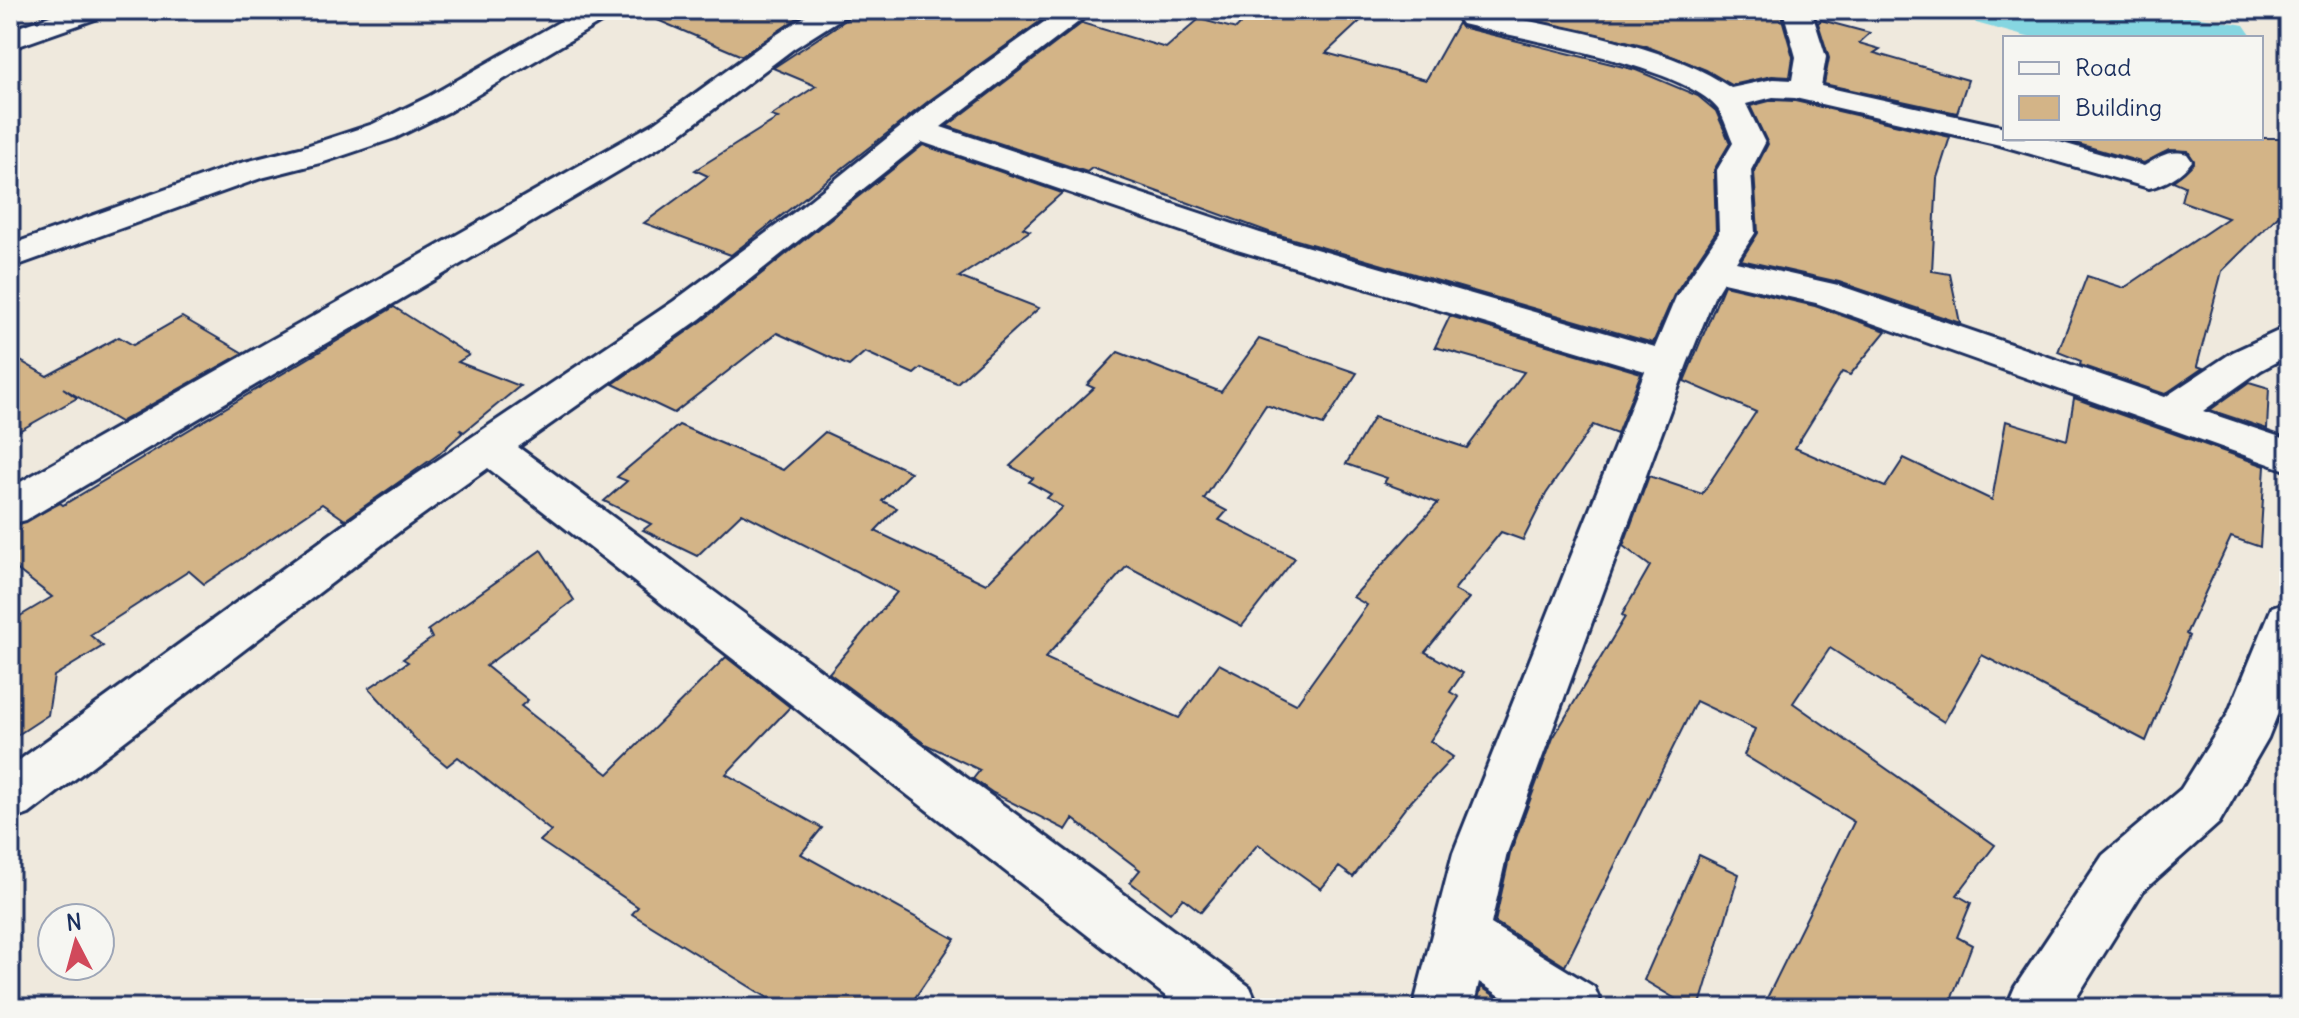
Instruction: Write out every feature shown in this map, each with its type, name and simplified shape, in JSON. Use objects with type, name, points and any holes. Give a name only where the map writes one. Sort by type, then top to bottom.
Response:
[{"type":"street","points":[[10,40],[94,10]]},
{"type":"street","points":[[10,257],[249,171],[312,155],[384,131],[439,104],[601,10]]},
{"type":"street","points":[[10,508],[667,129],[783,43],[835,10]]},
{"type":"street","points":[[10,797],[384,519],[687,310],[918,130],[1080,10]]},
{"type":"street","points":[[1797,10],[1811,57],[1805,90]]},
{"type":"street","points":[[1443,1008],[1480,853],[1667,364],[1695,297],[1737,233],[1734,170],[1749,143],[1726,99],[1704,85],[1667,69],[1575,41],[1472,18]]},
{"type":"street","points":[[1726,99],[1773,88],[1805,90],[2003,137]]},
{"type":"street","points":[[918,130],[1247,241],[1667,364]]},
{"type":"street","points":[[2014,140],[2149,178],[2175,161]]},
{"type":"street","points":[[1714,269],[1825,293],[2289,456]]},
{"type":"street","points":[[2168,415],[2247,361],[2289,339]]},
{"type":"street","points":[[489,447],[1229,1008]]},
{"type":"street","points":[[2036,1008],[2123,873],[2200,806],[2250,723],[2289,620]]},
{"type":"street","points":[[1460,937],[1573,1008]]},
{"type":"building","points":[[634,10],[809,10],[742,56]]},
{"type":"building","points":[[852,10],[1032,10],[1049,15],[930,100],[731,255],[644,223],[708,176],[695,170],[778,118],[771,116],[816,86],[773,68],[847,19]]},
{"type":"building","points":[[1277,10],[1372,10],[1326,53],[1426,80],[1458,23],[1461,27],[1636,70],[1698,96],[1716,111],[1730,143],[1714,170],[1716,232],[1674,295],[1653,343],[1269,232],[1092,168],[1087,172],[947,126],[1082,23],[1166,48],[1199,19],[1236,29],[1251,13],[1270,18]]},
{"type":"building","points":[[1490,10],[1762,10],[1781,15],[1793,57],[1790,77],[1772,76],[1732,85],[1706,70],[1643,45]]},
{"type":"building","points":[[1821,20],[1870,33],[1859,43],[1880,49],[1874,53],[1968,80],[1957,113],[1824,84],[1829,58],[1818,23]]},
{"type":"building","points":[[1773,100],[1795,101],[1950,137],[1937,178],[1932,271],[1950,274],[1960,323],[1839,282],[1741,260],[1758,233],[1754,171],[1768,144],[1750,106]]},
{"type":"building","points":[[2289,138],[2289,205],[2222,271],[2197,366],[2203,368],[2165,394],[2080,365],[2081,361],[2058,352],[2087,276],[2124,288],[2228,218],[2181,201],[2185,186],[2173,181],[2194,163],[2188,151],[2169,150],[2144,163],[2068,141]]},
{"type":"building","points":[[923,145],[1062,193],[1023,228],[1030,231],[959,277],[1039,308],[957,383],[921,368],[914,374],[865,352],[849,366],[777,333],[674,413],[613,384],[702,321]]},
{"type":"building","points":[[1724,285],[1815,306],[1886,331],[1850,375],[1842,372],[1795,448],[1885,487],[1904,458],[1992,500],[2006,421],[2067,440],[2074,398],[2265,466],[2260,547],[2231,537],[2186,634],[2189,636],[2146,741],[1982,655],[1944,722],[1830,648],[1793,703],[1995,845],[1957,895],[1971,903],[1957,937],[1972,945],[1948,1008],[1762,1008],[1854,822],[1744,755],[1755,729],[1696,701],[1565,966],[1495,922],[1510,854],[1553,738],[1625,617],[1622,615],[1650,566],[1623,546],[1649,476],[1702,494],[1756,412],[1684,381]]},
{"type":"building","points":[[394,307],[469,355],[458,362],[520,386],[464,432],[459,429],[462,433],[439,454],[345,520],[322,504],[204,584],[189,571],[90,635],[103,646],[54,676],[48,715],[10,740],[10,622],[52,597],[10,564],[10,529],[60,503],[63,505]]},
{"type":"building","points":[[1450,316],[1641,373],[1617,434],[1593,425],[1546,494],[1523,540],[1501,532],[1454,590],[1469,598],[1425,652],[1463,673],[1450,692],[1459,697],[1430,741],[1453,757],[1406,807],[1353,877],[1339,867],[1321,889],[1258,844],[1201,912],[1183,898],[1170,913],[1130,882],[1140,870],[1073,819],[1066,830],[993,793],[973,779],[980,770],[925,744],[829,673],[897,592],[742,513],[697,556],[643,530],[651,524],[604,501],[627,481],[617,477],[679,425],[783,470],[825,432],[911,472],[882,501],[897,508],[875,531],[986,584],[1062,507],[1047,498],[1051,494],[1029,482],[1033,478],[1010,466],[1094,388],[1087,385],[1118,352],[1221,392],[1259,339],[1357,373],[1323,425],[1266,405],[1204,499],[1227,511],[1219,520],[1295,558],[1242,626],[1127,566],[1045,658],[1179,718],[1219,664],[1296,704],[1367,605],[1353,597],[1438,503],[1384,483],[1387,478],[1346,464],[1374,417],[1467,448],[1524,372],[1435,347]]},
{"type":"building","points":[[182,317],[243,353],[120,422],[63,388],[77,398],[10,436],[10,355],[47,376],[119,337],[133,345]]},
{"type":"building","points":[[2249,382],[2269,388],[2267,429],[2210,410]]},
{"type":"building","points":[[541,550],[574,600],[486,666],[528,700],[521,706],[608,774],[726,657],[790,707],[726,774],[822,828],[801,854],[955,939],[908,1008],[784,1008],[632,914],[638,907],[540,841],[551,831],[458,757],[447,766],[417,741],[369,688],[408,662],[403,659],[432,638],[428,630]]},
{"type":"building","points":[[1699,855],[1739,874],[1699,1008],[1691,1008],[1644,980]]},
{"type":"building","points":[[1481,987],[1514,1008],[1476,1008]]},
{"type":"waterway","points":[[1997,10],[2092,36]]},
{"type":"waterway","points":[[2133,36],[2136,24],[2210,36]]}]
